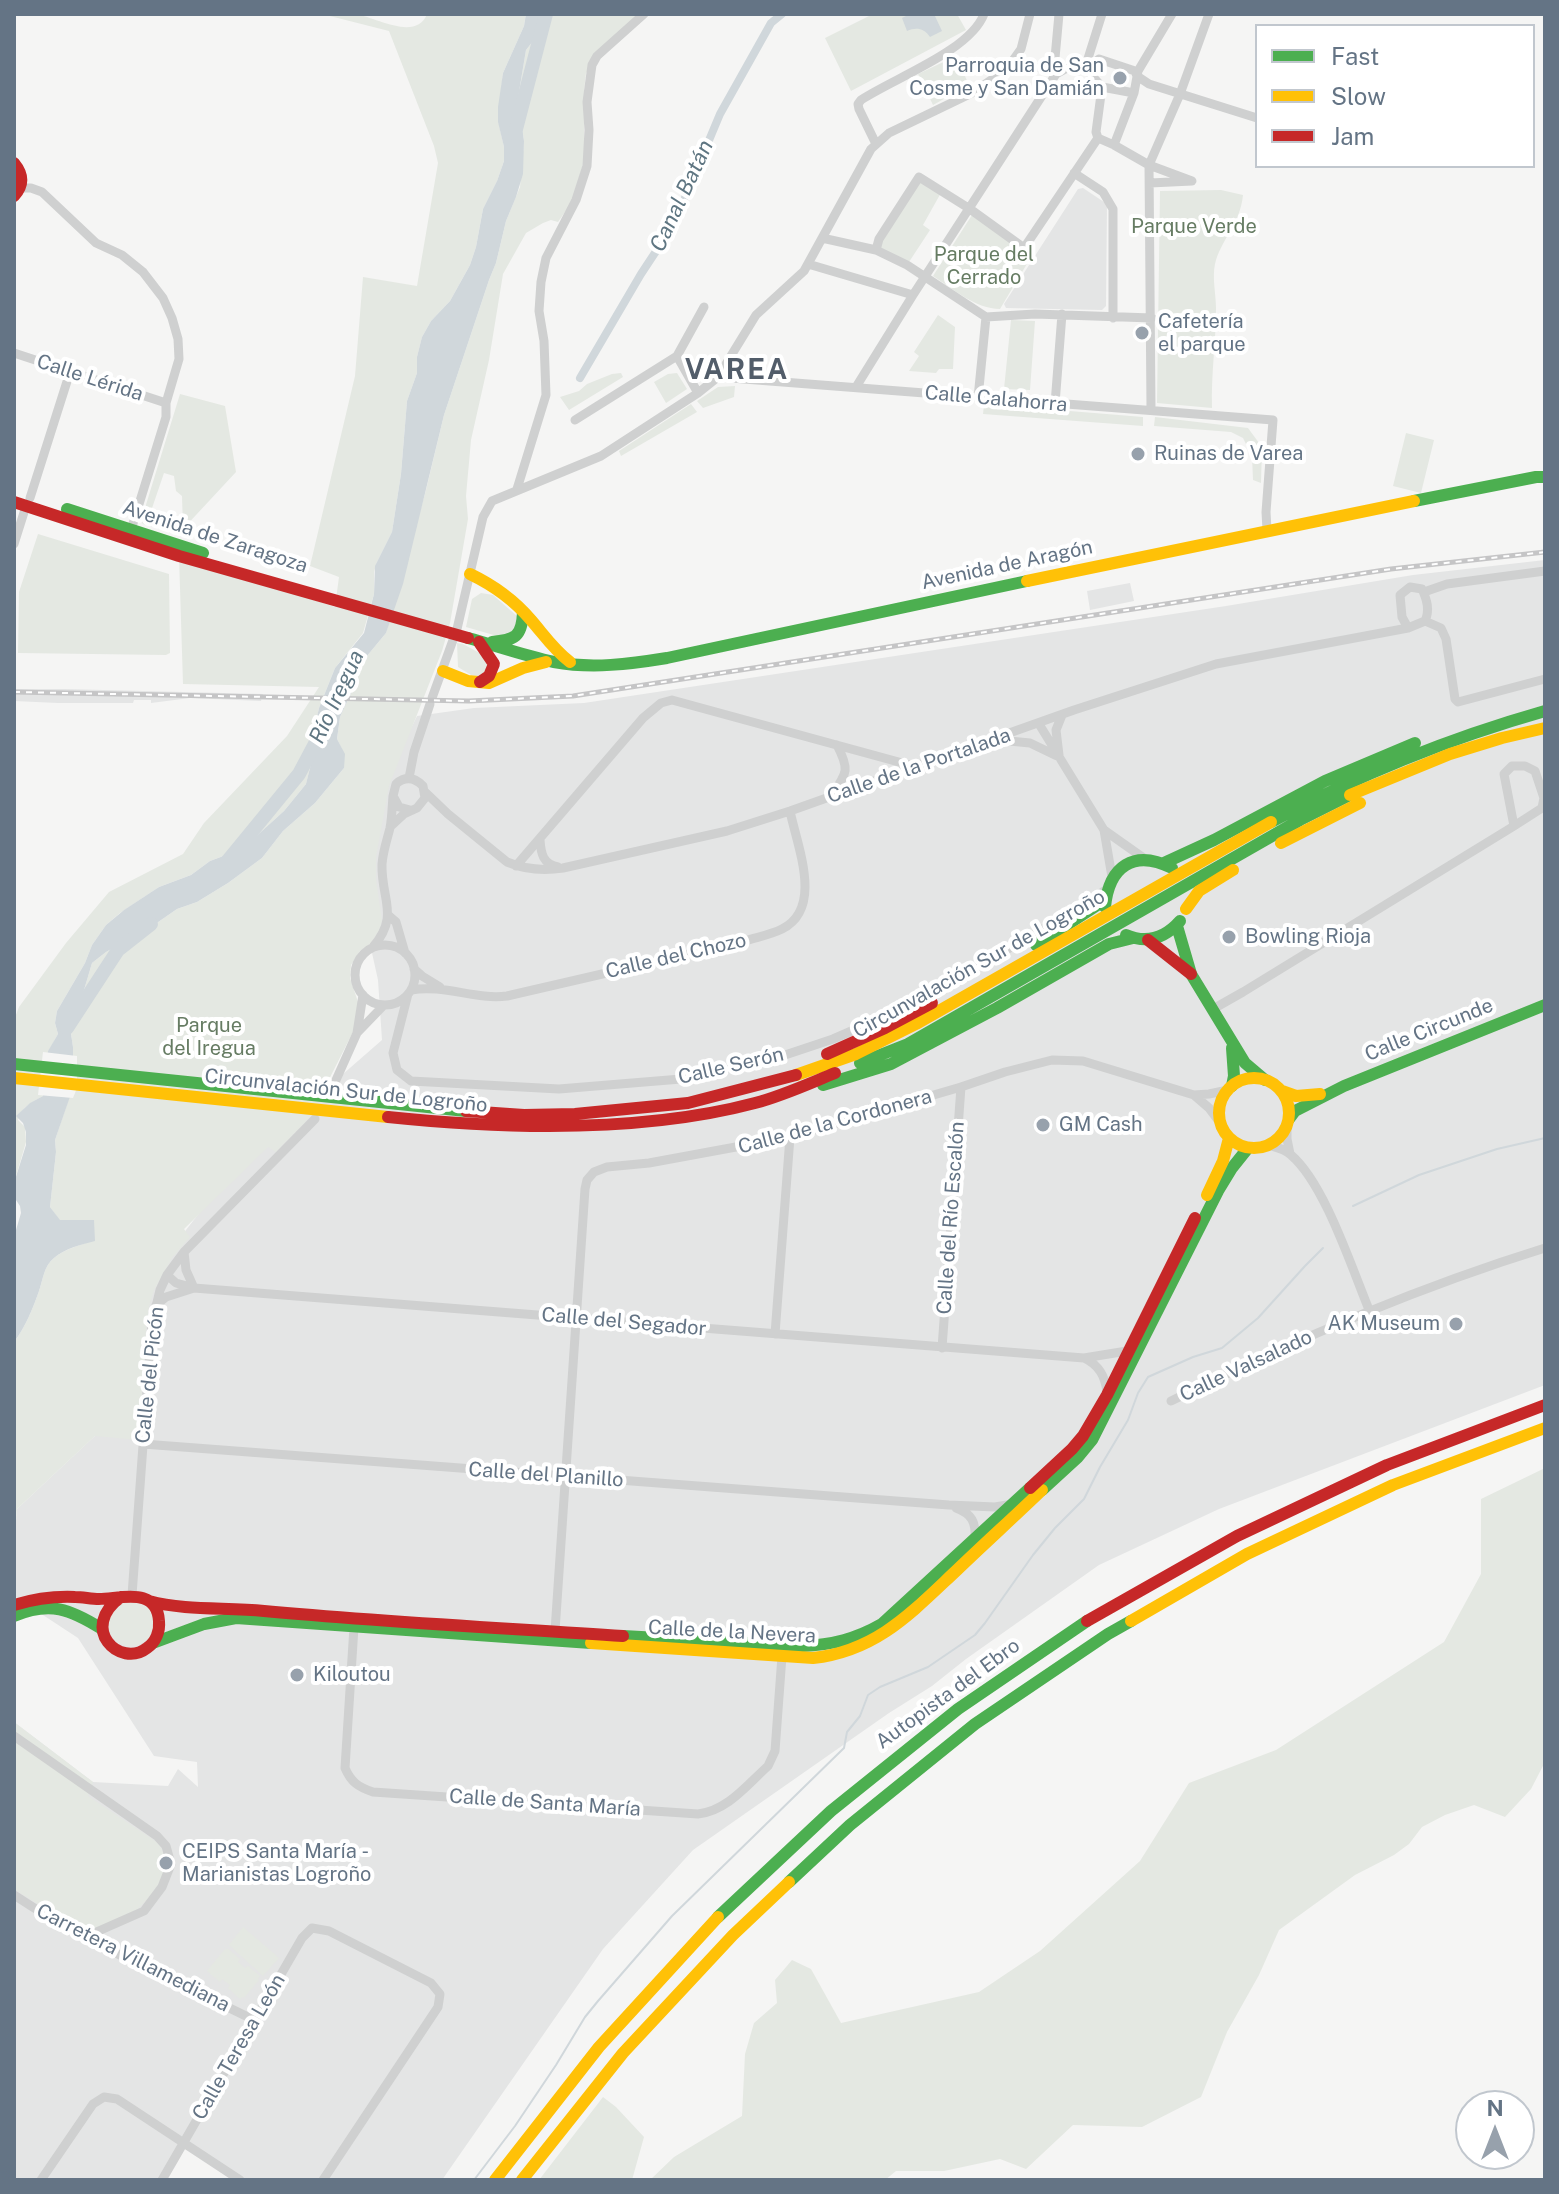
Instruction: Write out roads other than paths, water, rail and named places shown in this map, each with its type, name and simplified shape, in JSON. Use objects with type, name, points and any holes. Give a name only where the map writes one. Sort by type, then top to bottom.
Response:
[{"type":"main road","points":[[14,163],[22,174],[16,194]]},
{"type":"main road","name":"Avenida de Aragón","points":[[324,596],[550,661],[614,666],[667,658],[1414,500],[1545,477]]},
{"type":"main road","name":"Avenida de Zaragoza","points":[[14,492],[23,502],[179,556],[324,596]]},
{"type":"main road","name":"Avenida de Zaragoza","points":[[23,502],[131,530],[301,585],[324,596]]},
{"type":"main road","points":[[470,574],[523,612],[551,648],[576,665]]},
{"type":"main road","points":[[480,682],[489,676],[494,664],[482,642],[506,641],[517,637],[523,626],[523,612]]},
{"type":"main road","points":[[443,671],[468,681],[492,682],[523,668],[550,661]]},
{"type":"main road","name":"Circunvalación Sur de Logroño","points":[[1193,874],[1274,820],[1334,789],[1483,728],[1545,711]]},
{"type":"main road","points":[[716,1097],[837,1050],[963,987],[1077,920],[1107,893],[1121,868],[1132,861],[1145,859],[1168,866],[1300,793],[1374,758],[1424,740],[1483,728]]},
{"type":"main road","points":[[1120,931],[1133,938],[1159,938],[1177,926],[1199,891],[1291,837],[1415,776],[1539,730]]},
{"type":"main road","name":"Circunvalación Sur de Logroño","points":[[14,1064],[487,1126],[551,1127],[672,1118],[768,1100],[908,1044],[1193,874],[1366,788],[1441,758],[1501,738],[1539,730]]},
{"type":"main road","points":[[1186,893],[1186,909]]},
{"type":"main road","points":[[1177,926],[1191,974],[1245,1063],[1282,1091],[1287,1100],[1288,1122],[1277,1140],[1268,1145],[1248,1148],[1238,1145],[1229,1138],[1221,1124],[1220,1105],[1234,1076],[1231,1040]]},
{"type":"main road","name":"Circunvalación Sur de Logroño","points":[[14,1078],[372,1109],[537,1115],[688,1103],[800,1074],[856,1054],[1101,927]]},
{"type":"main road","points":[[768,1100],[891,1064],[1109,944],[1133,938]]},
{"type":"main road","points":[[1148,940],[1191,974]]},
{"type":"main road","name":"Calle Circunde","points":[[1288,1122],[1295,1111],[1327,1093],[1545,1005]]},
{"type":"main road","points":[[1230,1088],[1245,1079],[1265,1080]]},
{"type":"main road","name":"Calle Circunde","points":[[1282,1091],[1300,1097],[1327,1093]]},
{"type":"main road","name":"Calle de la Nevera","points":[[149,1601],[171,1607],[237,1608],[343,1618],[785,1646],[831,1645],[858,1637],[882,1624],[1083,1436],[1107,1395],[1211,1187],[1229,1138]]},
{"type":"main road","name":"Calle de la Nevera","points":[[153,1643],[221,1619],[236,1618],[813,1658],[859,1648],[886,1634],[1078,1457],[1092,1440],[1218,1191],[1248,1148]]},
{"type":"main road","name":"Autopista del Ebro","points":[[495,2180],[601,2044],[713,1921],[815,1824],[964,1704],[1104,1610],[1266,1519],[1413,1453],[1545,1405]]},
{"type":"main road","name":"Autopista del Ebro","points":[[522,2180],[620,2055],[743,1922],[867,1809],[988,1714],[1117,1628],[1252,1552],[1393,1486],[1545,1428]]},
{"type":"main road","points":[[14,1605],[55,1596],[100,1599],[126,1596],[149,1601],[157,1612],[159,1631],[153,1643],[141,1651],[127,1653],[113,1647],[102,1629],[103,1613],[108,1606],[126,1596]]},
{"type":"main road","points":[[14,1616],[42,1608],[59,1608],[75,1612],[102,1629]]},
{"type":"street","points":[[517,489],[546,395],[544,341],[539,311],[546,258],[576,200],[587,166],[587,102],[592,65],[597,56],[644,14]]},
{"type":"street","points":[[876,144],[858,104],[866,96],[961,44],[984,14]]},
{"type":"street","points":[[409,778],[414,752],[457,629],[485,510],[492,501],[601,456],[718,377],[756,315],[804,271],[871,149],[889,133],[972,93],[1006,70],[1021,49],[1030,14]]},
{"type":"street","points":[[856,387],[1055,72],[1059,14]]},
{"type":"street","points":[[1085,69],[1102,14]]},
{"type":"street","points":[[1114,145],[1134,93],[1137,76],[1172,14]]},
{"type":"street","points":[[1151,409],[1149,165],[1180,94],[1209,14]]},
{"type":"street","points":[[1014,61],[1020,66],[1055,72],[1067,68],[1085,69],[1099,59],[1135,71],[1149,84],[1255,117]]},
{"type":"street","points":[[1085,69],[1102,87],[1134,93]]},
{"type":"street","points":[[1102,87],[1096,132],[1098,138],[1149,165],[1192,181],[1150,183]]},
{"type":"street","points":[[876,250],[879,239],[919,177],[1024,248],[1098,138]]},
{"type":"street","points":[[1074,173],[1103,192],[1113,209],[1113,318]]},
{"type":"street","points":[[16,194],[31,188],[42,192],[96,243],[122,255],[143,272],[163,298],[172,318],[179,359],[166,403],[166,417],[131,530]]},
{"type":"street","points":[[822,238],[876,250],[927,276],[986,317],[1062,314],[1152,318]]},
{"type":"street","points":[[808,264],[913,295]]},
{"type":"street","points":[[575,420],[677,356],[704,307]]},
{"type":"street","points":[[1055,404],[1062,314]]},
{"type":"street","points":[[978,398],[986,317]]},
{"type":"street","name":"Calle Lérida","points":[[14,353],[166,403]]},
{"type":"street","points":[[677,356],[698,393]]},
{"type":"street","points":[[14,544],[23,502],[70,372]]},
{"type":"street","name":"Calle Calahorra","points":[[718,377],[1273,420],[1267,530]]},
{"type":"street","points":[[1424,592],[1447,584],[1545,571]]},
{"type":"street","points":[[1408,628],[1402,617],[1400,595],[1410,587],[1417,587],[1424,592],[1428,607],[1425,621],[1441,628],[1446,639],[1458,702],[1545,679]]},
{"type":"street","name":"Calle de la Portalada","points":[[516,866],[537,870],[563,868],[727,831],[1216,664],[1408,628],[1425,621]]},
{"type":"street","points":[[389,916],[396,922],[415,979],[410,992],[393,1004],[384,1005],[363,995],[358,987],[356,968],[360,959],[383,934],[389,916],[382,862],[391,826],[393,796],[400,780],[409,778],[419,781],[425,792],[444,810],[498,856],[516,866],[643,718],[661,703],[682,701],[917,767]]},
{"type":"street","points":[[1060,758],[1056,730],[1062,715]]},
{"type":"street","points":[[1039,724],[1104,830],[1145,859]]},
{"type":"street","points":[[994,740],[1030,743],[1060,758]]},
{"type":"street","points":[[832,795],[847,771],[837,745]]},
{"type":"street","points":[[1213,1009],[1514,826],[1542,808],[1544,798],[1535,771],[1525,766],[1512,766],[1504,774],[1514,826]]},
{"type":"street","points":[[391,826],[425,798],[425,792]]},
{"type":"street","points":[[393,796],[399,807],[444,810]]},
{"type":"street","name":"Calle del Chozo","points":[[410,992],[443,988],[490,997],[507,996],[745,941],[781,929],[800,912],[806,887],[790,811]]},
{"type":"street","points":[[1104,830],[1107,893]]},
{"type":"street","points":[[540,840],[544,860],[563,868]]},
{"type":"street","name":"Calle Serón","points":[[410,992],[393,1053],[397,1070],[411,1081],[559,1089],[681,1079],[785,1055],[833,1039],[902,1009],[1107,893]]},
{"type":"street","points":[[373,947],[390,946],[405,953]]},
{"type":"street","name":"Calle del Chozo","points":[[414,969],[443,988]]},
{"type":"street","points":[[332,1089],[357,1033],[363,995]]},
{"type":"street","points":[[357,1033],[384,1005]]},
{"type":"street","name":"Calle de la Cordonera","points":[[555,1631],[585,1189],[587,1180],[594,1172],[607,1167],[679,1159],[790,1137],[1036,1063],[1069,1059],[1104,1066],[1194,1095],[1230,1088]]},
{"type":"street","name":"Calle del Río Escalón","points":[[942,1348],[961,1087]]},
{"type":"street","name":"Calle de la Cordonera","points":[[1194,1095],[1221,1124]]},
{"type":"street","name":"Calle del Picón","points":[[126,1596],[143,1444],[152,1323],[167,1275],[184,1252],[315,1119]]},
{"type":"street","points":[[1288,1122],[1290,1154]]},
{"type":"street","points":[[775,1334],[790,1137]]},
{"type":"street","points":[[1268,1145],[1290,1154],[1313,1182],[1324,1201],[1370,1312]]},
{"type":"street","name":"Calle Valsalado","points":[[1171,1401],[1264,1355],[1471,1270],[1545,1248]]},
{"type":"street","points":[[155,1307],[166,1297],[194,1288],[186,1270],[184,1252]]},
{"type":"street","name":"Calle del Segador","points":[[167,1275],[176,1283],[194,1288],[942,1348],[1084,1358],[1127,1351]]},
{"type":"street","points":[[1084,1358],[1102,1372],[1107,1395]]},
{"type":"street","name":"Calle del Planillo","points":[[143,1444],[949,1505],[995,1507],[1013,1504]]},
{"type":"street","points":[[949,1505],[970,1515],[975,1524],[975,1539]]},
{"type":"street","name":"Calle de Santa María","points":[[354,1627],[345,1768],[361,1788],[373,1792],[682,1813],[718,1810],[768,1766],[773,1758],[782,1656]]},
{"type":"street","points":[[14,1736],[166,1846],[171,1864],[162,1887],[144,1911],[85,1937]]},
{"type":"street","name":"Carretera Villamediana","points":[[14,1895],[85,1937],[254,2020]]},
{"type":"street","name":"Calle Teresa León","points":[[162,2180],[302,1938],[312,1928],[326,1930],[431,1983],[440,1994],[438,2007],[323,2180]]},
{"type":"street","points":[[41,2180],[93,2104],[104,2097],[117,2099],[240,2180]]},
{"type":"water","name":"Río Iregua","points":[[526,14],[550,14],[526,50],[518,98],[524,141],[523,174],[444,415],[403,584],[386,633],[362,662],[340,717],[337,739],[345,754],[344,768],[315,803],[283,831],[262,858],[228,883],[197,902],[177,909],[92,963],[71,1034],[73,1088],[55,1140],[50,1207],[60,1220],[94,1220],[95,1241],[68,1249],[51,1261],[28,1318],[14,1342],[14,1254],[21,1213],[14,1197],[14,1183],[26,1145],[23,1123],[16,1116],[43,1096],[48,1051],[58,1034],[55,1023],[57,1011],[106,925],[159,887],[191,875],[210,861],[242,849],[284,811],[306,784],[318,749],[316,721],[319,708],[335,668],[364,633],[374,594],[375,566],[392,532],[407,401],[417,373],[422,337],[431,321],[450,301],[470,265],[483,209],[504,161],[498,122],[503,73],[524,26]]},
{"type":"water","points":[[910,14],[934,14],[942,31],[930,37],[920,29],[907,31],[902,18]]},
{"type":"waterway","name":"Río Iregua","points":[[515,133],[546,14]]},
{"type":"waterway","name":"Canal Batán","points":[[580,378],[674,224],[720,114],[771,23],[782,14]]},
{"type":"waterway","name":"Río Iregua","points":[[226,863],[299,774],[325,725]]},
{"type":"waterway","name":"Río Iregua","points":[[67,1028],[118,950],[151,924]]},
{"type":"waterway","points":[[1353,1206],[1419,1175],[1497,1149],[1545,1138]]},
{"type":"waterway","points":[[474,2180],[515,2126],[585,2017],[672,1916],[844,1748],[847,1732],[860,1716],[868,1695],[928,1667],[975,1635],[1033,1555],[1084,1499],[1148,1377],[1222,1348],[1258,1318],[1323,1248]]},
{"type":"railway","points":[[14,692],[469,701],[573,696],[1391,569],[1545,552]]},
{"type":"place","name":"Parroquia de San Cosme y San Damián","points":[[1120,78]]},
{"type":"place","name":"Cafetería el parque","points":[[1142,333]]},
{"type":"place","name":"Ruinas de Varea","points":[[1138,454]]},
{"type":"place","name":"Bowling Rioja","points":[[1229,937]]},
{"type":"place","name":"GM Cash","points":[[1043,1125]]},
{"type":"place","name":"AK Museum","points":[[1456,1324]]},
{"type":"place","name":"Kiloutou","points":[[297,1675]]},
{"type":"place","name":"CEIPS Santa María - Marianistas Logroño","points":[[166,1863]]},
{"type":"district","name":"VAREA","points":[[737,370]]},
{"type":"park label","name":"Parque Verde","points":[[1194,227]]},
{"type":"park label","name":"Parque del Cerrado","points":[[984,266]]},
{"type":"park label","name":"Parque del Iregua","points":[[209,1038]]}]
